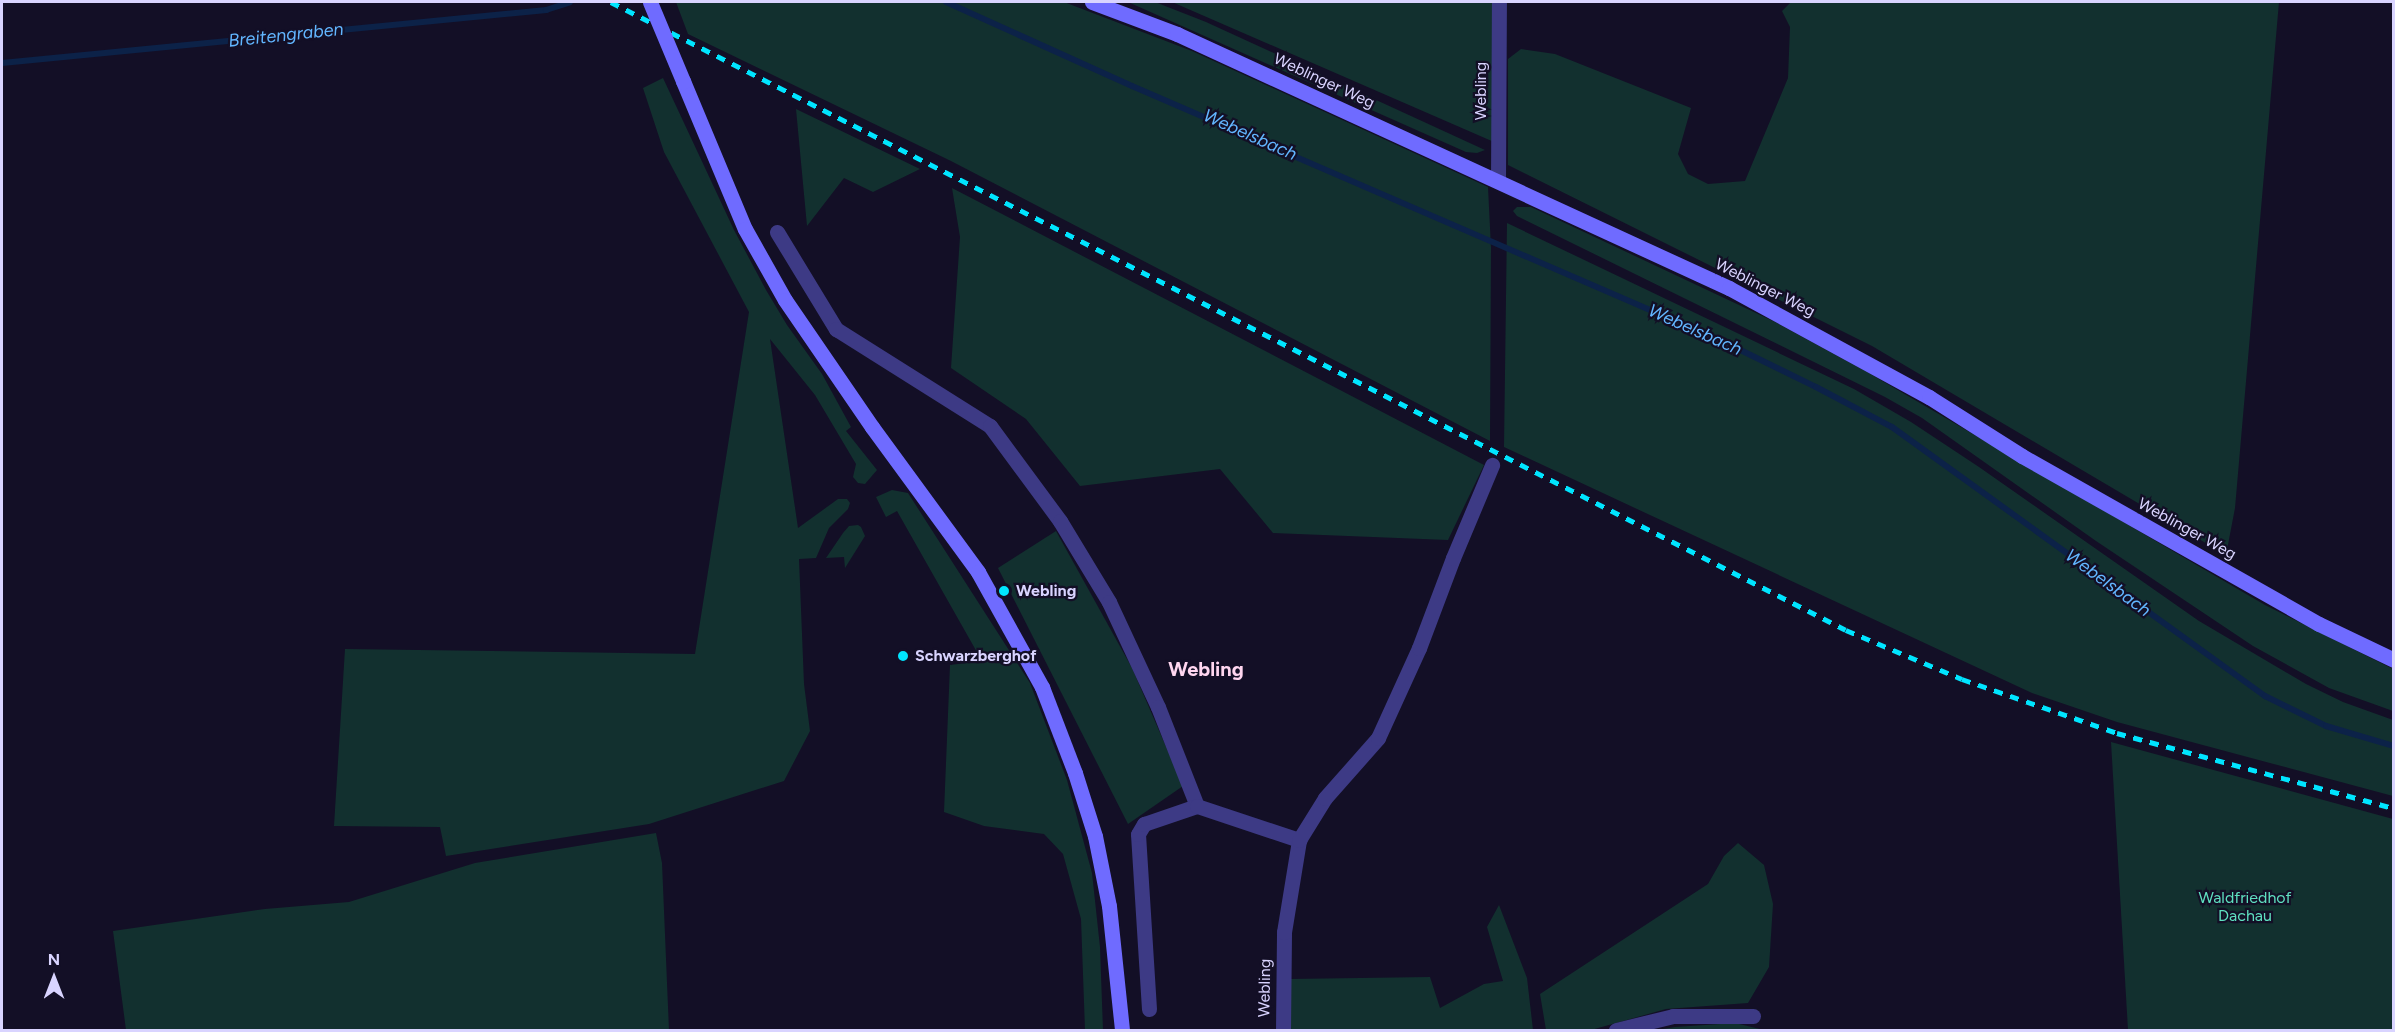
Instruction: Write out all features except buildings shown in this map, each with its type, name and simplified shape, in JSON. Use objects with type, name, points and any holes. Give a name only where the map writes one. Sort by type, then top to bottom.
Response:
[{"type":"street","points":[[650,2],[745,229],[785,300],[978,572],[1042,687],[1075,773],[1095,836],[1109,906],[1122,1030]]},
{"type":"street","name":"Weblinger Weg","points":[[1092,2],[1177,34],[1729,288],[1929,398],[2022,456],[2319,624],[2394,660]]},
{"type":"street","name":"Webling","points":[[1498,181],[1499,2]]},
{"type":"street","points":[[777,232],[836,329],[990,426],[998,435],[1060,521],[1110,602],[1158,707],[1197,806]]},
{"type":"street","name":"Webling","points":[[1283,1030],[1284,932],[1299,840],[1325,798],[1378,738],[1419,648],[1492,465]]},
{"type":"street","points":[[1149,1009],[1138,834],[1144,824],[1155,818],[1197,806],[1299,840]]},
{"type":"street","points":[[1616,1030],[1673,1016],[1753,1016]]},
{"type":"green space","points":[[676,2],[1064,2],[1192,51],[1488,187],[1491,248],[1490,441],[951,161],[688,34]]},
{"type":"green space","points":[[1128,2],[1155,2],[1206,22],[1485,150],[1477,153],[1466,152]]},
{"type":"green space","points":[[1172,2],[1493,2],[1494,142]]},
{"type":"green space","points":[[1791,2],[2279,2],[2235,508],[2226,555],[1872,346],[1508,165],[1508,59],[1521,49],[1555,54],[1691,108],[1678,154],[1688,174],[1708,184],[1745,181],[1788,78],[1790,27],[1782,11]]},
{"type":"green space","points":[[663,78],[734,230],[766,290],[787,325],[822,374],[851,427],[846,431],[877,470],[865,484],[858,483],[853,477],[856,464],[815,395],[770,339],[798,528],[838,499],[847,499],[850,503],[848,509],[829,528],[816,558],[799,559],[804,684],[810,731],[784,781],[649,824],[446,856],[440,827],[334,826],[345,649],[695,654],[749,312],[664,152],[643,88]]},
{"type":"green space","points":[[796,109],[920,169],[873,192],[844,178],[807,226]]},
{"type":"green space","points":[[952,188],[1484,465],[1448,540],[1273,533],[1220,469],[1080,486],[1026,419],[951,368],[960,237]]},
{"type":"green space","points":[[1517,207],[1531,207],[1773,321],[1867,372],[2265,605],[2393,669],[2393,711],[2329,688],[2253,646],[2096,541],[1922,418],[1885,397],[1517,216],[1513,211]]},
{"type":"green space","points":[[1507,223],[1854,389],[1911,422],[1979,467],[2199,621],[2306,684],[2343,702],[2393,720],[2393,796],[2117,722],[2032,693],[1504,447]]},
{"type":"green space","points":[[892,490],[908,493],[1030,683],[1067,780],[1092,873],[1100,947],[1103,1030],[1085,1030],[1081,919],[1063,854],[1044,834],[984,826],[944,812],[950,665],[982,661],[897,511],[886,517],[876,497]]},
{"type":"green space","points":[[858,525],[865,536],[845,568],[844,557],[826,558],[849,526]]},
{"type":"green space","points":[[1056,531],[1132,668],[1183,786],[1128,824],[998,568]]},
{"type":"green space","name":"Waldfriedhof Dachau","points":[[2111,742],[2393,819],[2393,1030],[2128,1030]]},
{"type":"green space","points":[[656,833],[662,863],[669,1030],[126,1030],[113,931],[265,909],[349,902],[475,863]]},
{"type":"green space","points":[[1738,843],[1764,865],[1773,904],[1769,967],[1748,1003],[1666,1009],[1591,1030],[1546,1030],[1540,994],[1708,884],[1724,856]]},
{"type":"green space","points":[[1499,905],[1527,978],[1533,1030],[1291,1030],[1290,979],[1430,977],[1440,1008],[1484,984],[1503,981],[1487,927]]},
{"type":"green space","points":[[1735,1023],[1764,1030],[1657,1030],[1675,1027]]},
{"type":"waterway","name":"Breitengraben","points":[[2,63],[546,10],[570,2]]},
{"type":"waterway","name":"Webelsbach","points":[[946,2],[1132,86],[1724,342],[1816,387],[1892,427],[2265,696],[2326,726],[2394,746]]},
{"type":"railway","points":[[611,2],[1846,630],[1962,679],[2117,733],[2394,808]]},
{"type":"place","name":"Webling","points":[[1004,591]]},
{"type":"place","name":"Schwarzberghof","points":[[903,656]]},
{"type":"district","name":"Webling","points":[[1206,669]]}]
